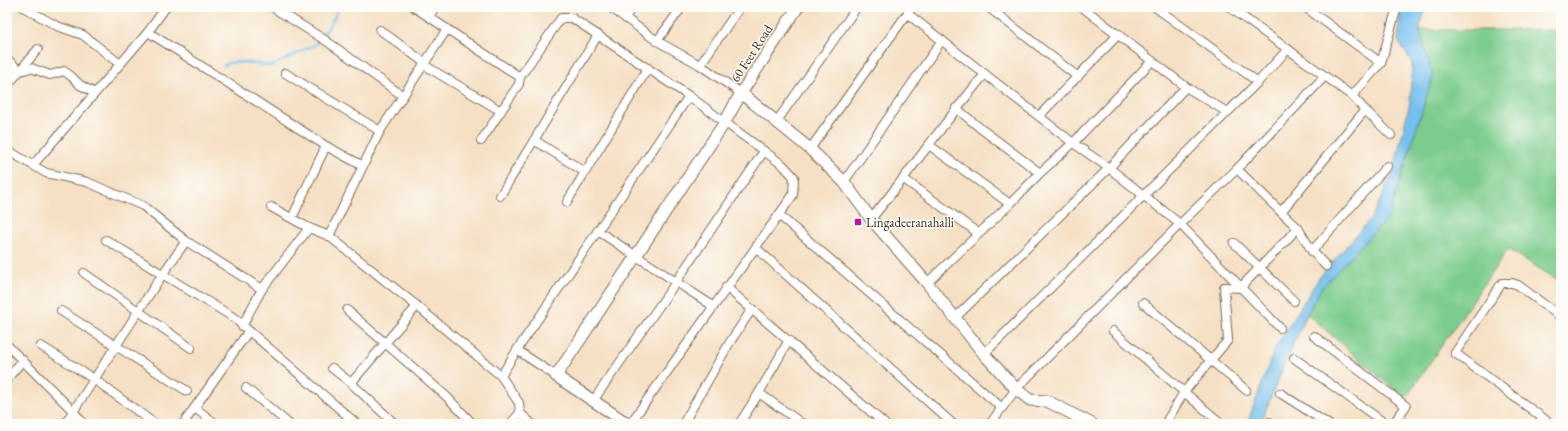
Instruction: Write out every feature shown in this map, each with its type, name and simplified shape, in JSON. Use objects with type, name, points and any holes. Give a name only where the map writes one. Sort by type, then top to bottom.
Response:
[{"type":"street","points":[[23,7],[57,26],[83,34],[120,64]]},
{"type":"street","points":[[32,166],[148,32],[166,7]]},
{"type":"street","points":[[272,7],[325,40],[403,96]]},
{"type":"street","points":[[414,7],[520,77]]},
{"type":"street","points":[[429,17],[436,7]]},
{"type":"street","points":[[610,7],[657,41],[700,66],[741,93],[810,149],[844,182],[871,220],[927,284],[984,354],[1016,389],[1030,400],[1047,401],[1092,424]]},
{"type":"street","points":[[625,18],[632,7]]},
{"type":"street","points":[[657,41],[682,7]]},
{"type":"street","points":[[700,66],[740,7]]},
{"type":"street","name":"60 Feet Road","points":[[556,376],[635,255],[725,122],[741,93],[798,7]]},
{"type":"street","points":[[776,121],[857,7]]},
{"type":"street","points":[[988,7],[1078,77]]},
{"type":"street","points":[[1082,7],[1186,87],[1227,112]]},
{"type":"street","points":[[1155,7],[1258,82]]},
{"type":"street","points":[[1229,7],[1352,96],[1391,135]]},
{"type":"street","points":[[1305,7],[1382,64]]},
{"type":"street","points":[[1352,96],[1382,64],[1395,8]]},
{"type":"street","points":[[810,149],[910,10],[942,40],[1073,143],[1110,168],[1180,224],[1280,328]]},
{"type":"street","points":[[481,141],[519,84],[520,77],[561,18],[572,18],[689,96],[783,165],[794,177],[793,195],[629,424],[517,350]]},
{"type":"street","points":[[329,236],[380,131],[447,29]]},
{"type":"street","points":[[380,30],[424,64],[501,111]]},
{"type":"street","points":[[148,32],[326,146],[363,166]]},
{"type":"street","points":[[1039,116],[1119,34]]},
{"type":"street","points":[[500,196],[598,35]]},
{"type":"street","points":[[844,182],[942,40]]},
{"type":"street","points":[[7,86],[38,49]]},
{"type":"street","points":[[984,354],[1258,82],[1288,49]]},
{"type":"street","points":[[7,59],[20,71]]},
{"type":"street","points":[[927,284],[1040,173],[1073,143],[1152,61]]},
{"type":"street","points":[[20,71],[31,68],[50,75],[64,71],[80,85],[95,93]]},
{"type":"street","points":[[566,202],[648,68]]},
{"type":"street","points":[[285,73],[380,131]]},
{"type":"street","points":[[871,220],[904,179],[956,108],[985,74]]},
{"type":"street","points":[[990,424],[1016,389],[1180,224],[1237,169],[1325,76]]},
{"type":"street","points":[[955,318],[1110,168],[1186,87]]},
{"type":"street","points":[[501,376],[517,350],[689,96]]},
{"type":"street","points":[[956,108],[1040,173]]},
{"type":"street","points":[[1281,212],[1365,110]]},
{"type":"street","points":[[534,140],[584,172]]},
{"type":"street","points":[[929,145],[1010,204]]},
{"type":"street","points":[[292,218],[326,146]]},
{"type":"street","points":[[7,150],[46,173],[87,182],[143,206],[186,241],[262,289]]},
{"type":"street","points":[[593,401],[676,282],[764,151]]},
{"type":"street","points":[[1312,251],[1387,166]]},
{"type":"street","points":[[1237,169],[1298,228],[1312,251],[1326,266]]},
{"type":"street","points":[[904,179],[978,233]]},
{"type":"street","points":[[271,207],[309,228],[329,236],[418,306],[501,376],[519,403],[520,413],[532,424]]},
{"type":"street","points":[[779,215],[1002,408]]},
{"type":"street","points":[[183,424],[195,408],[245,329],[262,289],[309,228]]},
{"type":"street","points":[[1240,288],[1298,228]]},
{"type":"street","points":[[598,231],[713,306]]},
{"type":"street","points":[[106,240],[232,317],[357,424]]},
{"type":"street","points":[[65,424],[162,275],[186,241]]},
{"type":"street","points":[[1234,243],[1294,301]]},
{"type":"street","points":[[756,248],[953,424]]},
{"type":"street","points":[[84,272],[138,312],[191,348]]},
{"type":"street","points":[[1551,424],[1455,353],[1502,283],[1512,283],[1518,285],[1561,317]]},
{"type":"street","points":[[726,287],[885,424]]},
{"type":"street","points":[[1165,424],[1184,392],[1228,340],[1224,287],[1240,288]]},
{"type":"street","points":[[1143,303],[1246,390]]},
{"type":"street","points":[[351,383],[418,306]]},
{"type":"street","points":[[683,424],[730,342],[752,309]]},
{"type":"street","points":[[61,310],[188,391]]},
{"type":"street","points":[[347,310],[446,396],[473,424]]},
{"type":"street","points":[[1113,331],[1222,424]]},
{"type":"street","points":[[1314,336],[1406,406],[1393,424]]},
{"type":"street","points":[[739,424],[759,393],[789,340]]},
{"type":"street","points":[[7,345],[84,424]]},
{"type":"street","points":[[41,346],[94,379],[155,424]]},
{"type":"street","points":[[1294,358],[1386,424]]},
{"type":"street","points":[[7,379],[23,360]]},
{"type":"street","points":[[332,368],[351,383],[395,424]]},
{"type":"street","points":[[246,388],[289,424]]},
{"type":"street","points":[[1280,392],[1328,424]]},
{"type":"street","points":[[759,393],[803,424]]},
{"type":"street","points":[[195,408],[216,424]]},
{"type":"street","points":[[510,424],[520,413]]},
{"type":"green space","points":[[1419,30],[1561,30],[1561,282],[1508,249],[1405,399],[1307,314],[1322,287],[1389,216],[1433,76]]},
{"type":"water","points":[[1401,7],[1426,7],[1419,30],[1433,76],[1389,216],[1322,287],[1307,314],[1260,424],[1247,424],[1275,348],[1319,278],[1372,217],[1393,173],[1410,102],[1412,62],[1398,41]]},
{"type":"waterway","points":[[224,66],[228,63],[243,62],[272,66],[316,44],[328,28],[340,7]]},
{"type":"place","name":"Lingadeeranahalli","points":[[858,222]]}]
